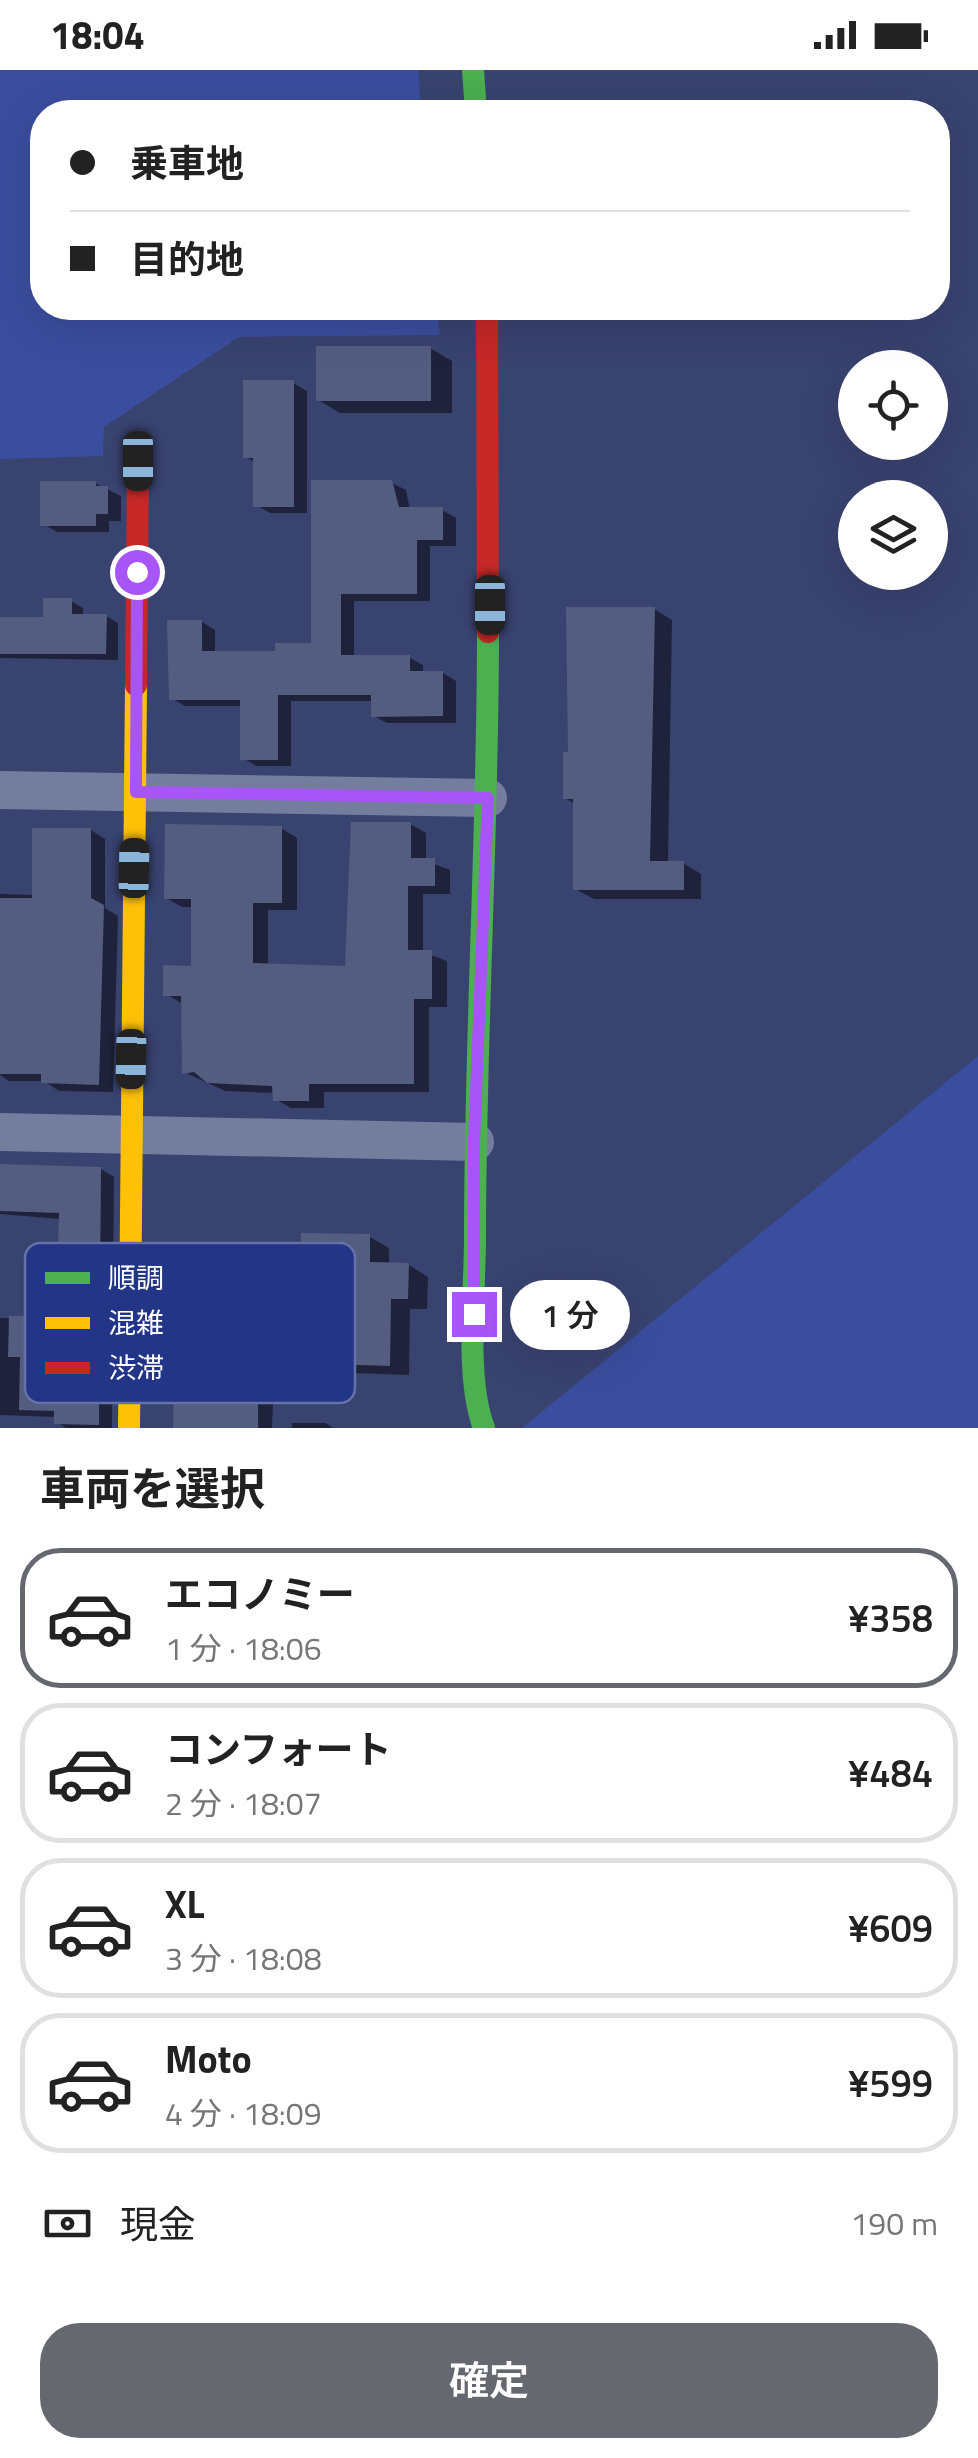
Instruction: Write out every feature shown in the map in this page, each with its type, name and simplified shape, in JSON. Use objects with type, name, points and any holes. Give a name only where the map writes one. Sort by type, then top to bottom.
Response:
[{"type":"street","points":[[473,70],[475,100]]},
{"type":"street","points":[[484,1428],[477,1410],[474,1348],[474,1142],[488,798],[487,320]]},
{"type":"street","points":[[130,1243],[138,461]]},
{"type":"street","points":[[0,790],[488,798]]},
{"type":"street","points":[[0,1132],[474,1142]]},
{"type":"street","points":[[129,1403],[129,1428]]},
{"type":"shaded area","points":[[0,70],[418,70],[420,100],[30,100],[30,320],[438,320],[440,335],[239,337],[104,427],[103,456],[0,459]]},
{"type":"shaded area","points":[[978,1056],[978,1428],[522,1428]]},
{"type":"building","points":[[316,346],[431,346],[431,401],[316,401]]},
{"type":"building","points":[[243,380],[294,380],[294,507],[253,507],[253,458],[243,458]]},
{"type":"building","points":[[311,480],[392,480],[399,507],[443,507],[443,540],[417,540],[417,594],[341,594],[341,655],[410,655],[410,671],[443,671],[443,716],[371,717],[371,695],[278,695],[278,760],[240,760],[240,700],[169,700],[167,620],[202,620],[202,651],[275,651],[275,643],[311,643]]},
{"type":"building","points":[[40,481],[96,481],[96,486],[108,486],[108,514],[96,514],[96,526],[40,526]]},
{"type":"building","points":[[43,598],[72,598],[72,614],[107,614],[106,654],[0,654],[0,617],[43,617]]},
{"type":"building","points":[[566,607],[655,607],[650,861],[684,861],[684,890],[573,890],[573,799],[563,799],[563,752],[568,752]]},
{"type":"building","points":[[351,822],[411,822],[411,858],[435,858],[435,886],[408,886],[408,950],[432,950],[432,999],[414,999],[414,1084],[309,1084],[309,1101],[273,1101],[272,1086],[207,1083],[194,1072],[182,1074],[181,996],[163,996],[163,965],[191,966],[191,899],[164,899],[165,824],[282,826],[282,903],[253,903],[253,963],[345,966]]},
{"type":"building","points":[[32,828],[91,828],[91,898],[104,905],[99,1085],[41,1083],[41,1074],[0,1074],[0,898],[32,898]]},
{"type":"building","points":[[0,1164],[101,1167],[100,1243],[58,1243],[59,1213],[0,1211]]},
{"type":"building","points":[[301,1233],[370,1234],[370,1262],[409,1263],[408,1299],[391,1299],[390,1366],[355,1365],[355,1243],[301,1243]]},
{"type":"building","points":[[9,1316],[25,1316],[25,1403],[99,1403],[99,1425],[54,1424],[54,1411],[19,1410],[20,1357],[8,1357]]},
{"type":"building","points":[[174,1403],[258,1403],[258,1428],[173,1428]]},
{"type":"traffic: fast","points":[[473,70],[475,100]]},
{"type":"traffic: fast","points":[[484,1428],[475,1385],[472,1335],[488,632]]},
{"type":"traffic: slow","points":[[131,1243],[136,685]]},
{"type":"traffic: slow","points":[[129,1403],[129,1428]]},
{"type":"traffic: jam","points":[[487,320],[488,632]]},
{"type":"traffic: jam","points":[[136,685],[138,461]]},
{"type":"route","points":[[137,572],[136,792],[488,798],[474,1142],[474,1314]]}]
